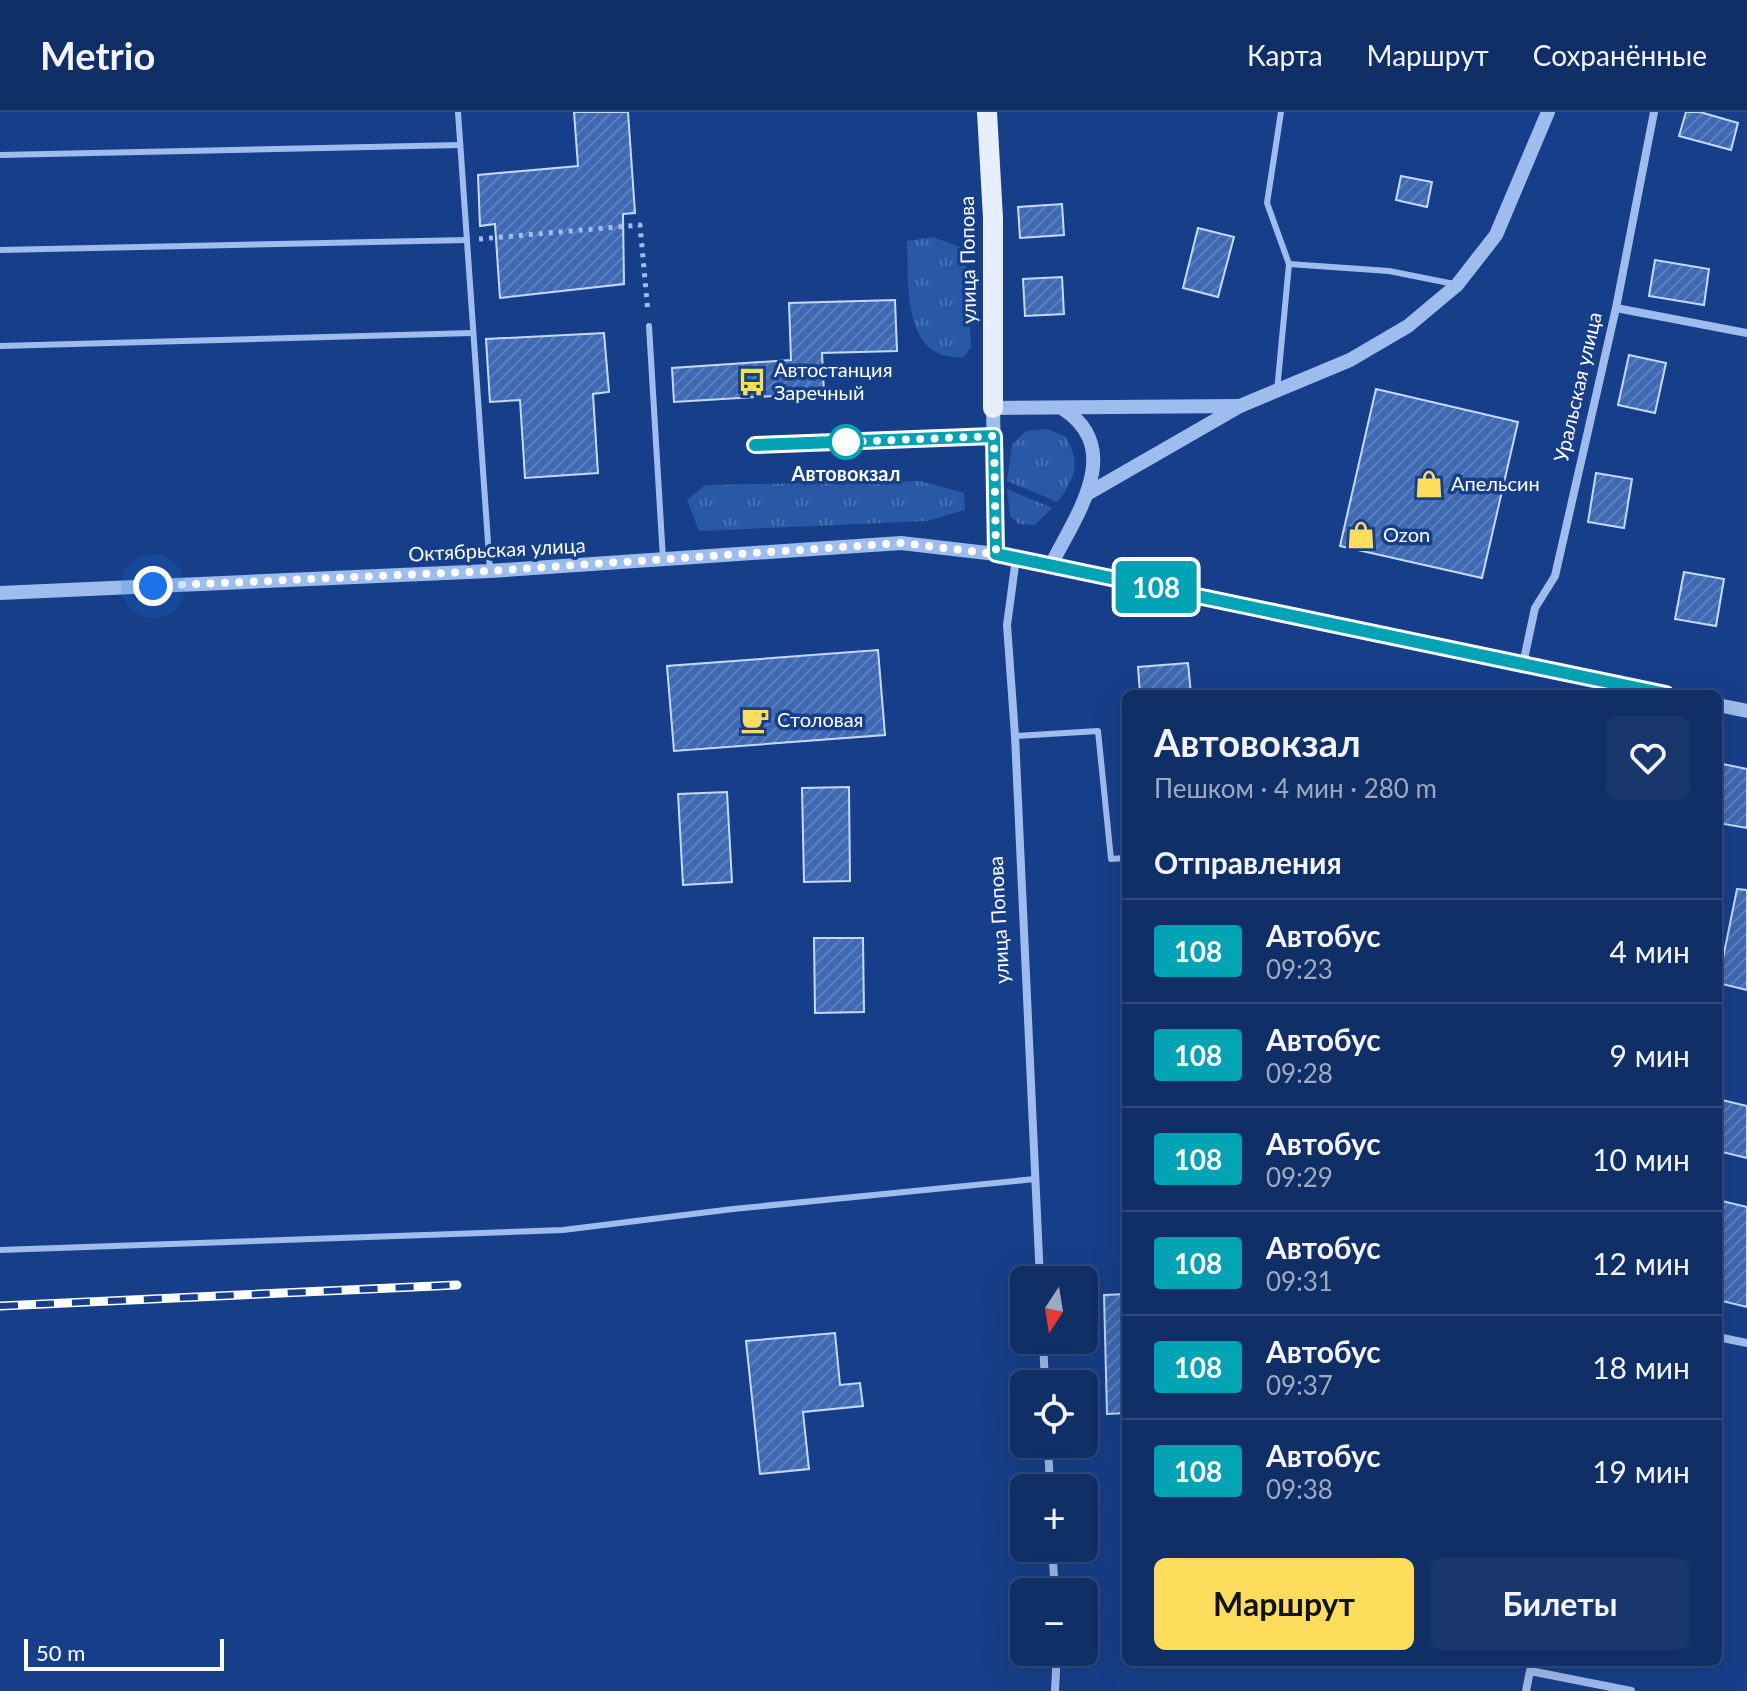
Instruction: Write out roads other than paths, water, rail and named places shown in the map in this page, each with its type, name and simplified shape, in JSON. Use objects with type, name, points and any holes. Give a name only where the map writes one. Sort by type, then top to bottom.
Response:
[{"type":"main road","name":"улица Попова","points":[[987,112],[993,218],[993,408]]},
{"type":"street","points":[[1087,494],[1240,406],[1350,360],[1396,333],[1457,285],[1496,235],[1548,112]]},
{"type":"street","name":"Уральская улица","points":[[1523,664],[1535,608],[1555,576],[1616,308],[1654,112]]},
{"type":"street","points":[[1616,308],[1747,333]]},
{"type":"street","points":[[996,554],[993,408],[1240,406]]},
{"type":"street","points":[[1061,407],[1076,417],[1087,430],[1094,449],[1094,470],[1087,494],[1051,565],[1647,690]]},
{"type":"street","name":"Октябрьская улица","points":[[0,593],[490,571],[901,543],[996,554],[1051,565]]},
{"type":"street","name":"улица Попова","points":[[1016,558],[1007,625],[1015,736],[1039,1266]]},
{"type":"street","points":[[1722,706],[1747,711]]},
{"type":"street","points":[[1722,1338],[1747,1343]]},
{"type":"street","points":[[1055,1691],[1057,1666]]},
{"type":"street","points":[[1526,1691],[1530,1671],[1631,1691]]},
{"type":"lane","points":[[458,112],[490,571]]},
{"type":"lane","points":[[1277,391],[1289,264],[1267,203],[1281,112]]},
{"type":"lane","points":[[0,155],[460,145]]},
{"type":"lane","points":[[0,250],[467,240]]},
{"type":"lane","points":[[1289,264],[1389,271],[1457,285]]},
{"type":"lane","points":[[649,326],[663,559]]},
{"type":"lane","points":[[0,346],[473,333]]},
{"type":"lane","points":[[755,445],[994,436]]},
{"type":"lane","points":[[1015,736],[1098,731],[1111,859],[1122,858]]},
{"type":"lane","points":[[0,1250],[563,1230],[733,1209],[1035,1179]]},
{"type":"railway","points":[[0,1306],[457,1285]]},
{"type":"place","name":"Автостанция Заречный","points":[[752,382]]},
{"type":"place","name":"Автовокзал","points":[[846,442]]},
{"type":"place","name":"Апельсин","points":[[1429,484]]},
{"type":"place","name":"Ozon","points":[[1361,535]]},
{"type":"place","name":"Столовая","points":[[755,720]]}]
